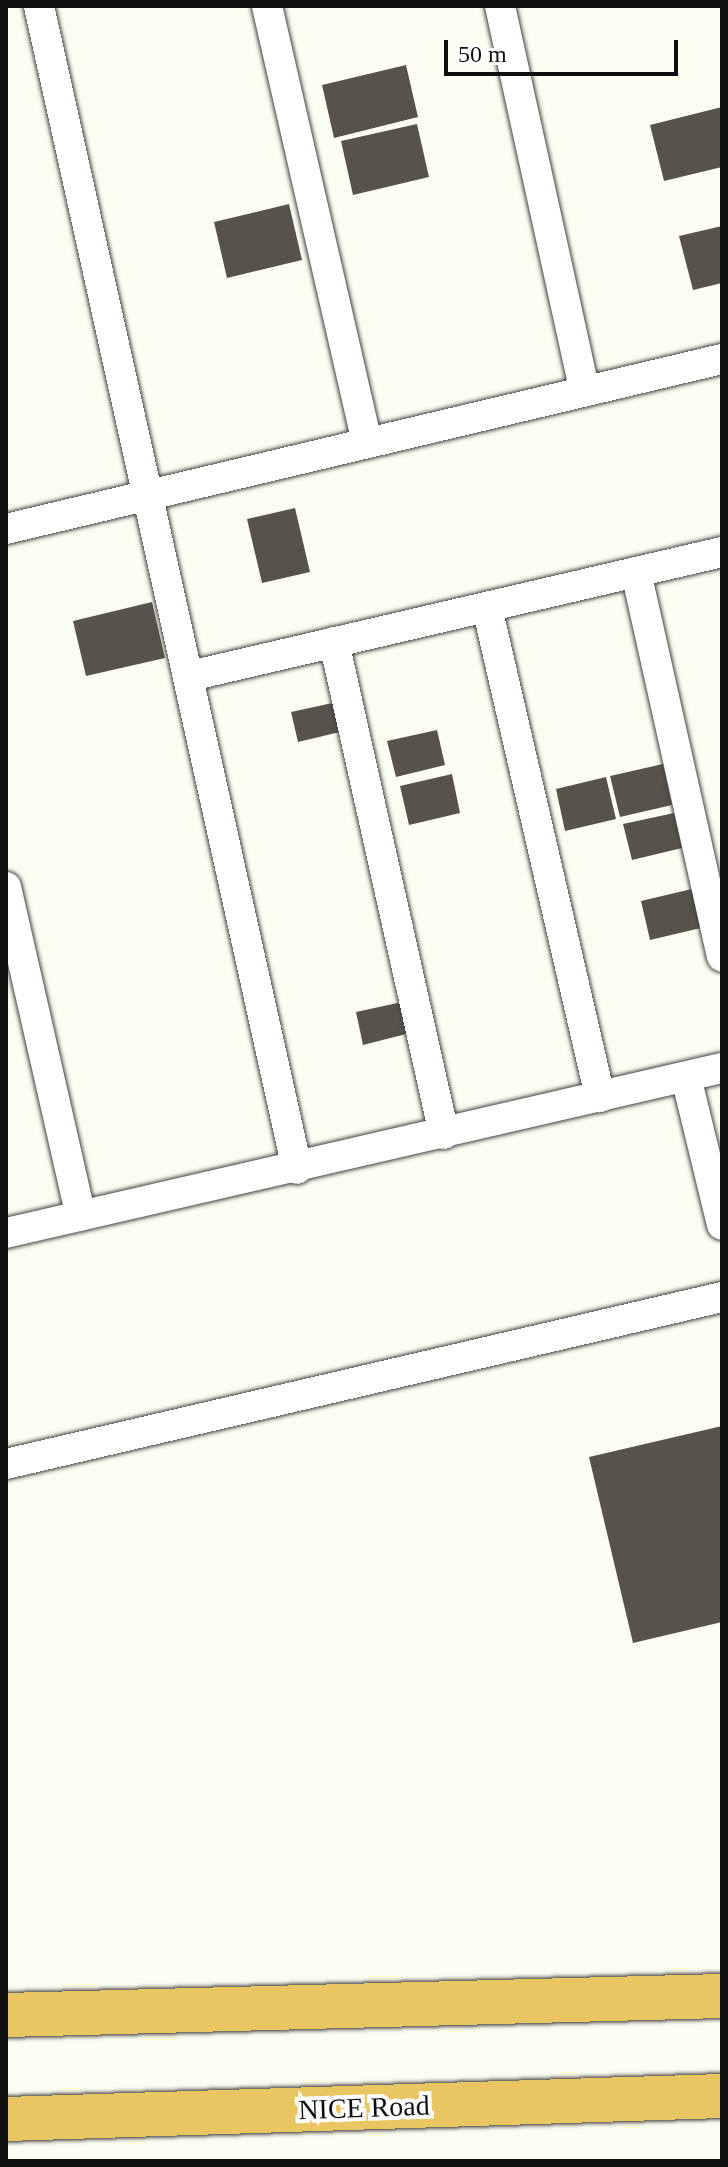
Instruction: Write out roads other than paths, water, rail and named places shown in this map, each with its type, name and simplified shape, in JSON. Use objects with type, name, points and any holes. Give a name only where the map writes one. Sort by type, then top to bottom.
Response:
[{"type":"highway","points":[[6,2015],[722,1996]]},
{"type":"highway","name":"NICE Road","points":[[6,2119],[722,2096]]},
{"type":"street","points":[[39,6],[150,495],[297,1169]]},
{"type":"street","points":[[267,6],[367,443]]},
{"type":"street","points":[[500,6],[585,391]]},
{"type":"street","points":[[6,529],[722,359]]},
{"type":"street","points":[[190,676],[722,552]]},
{"type":"street","points":[[636,572],[722,956]]},
{"type":"street","points":[[487,607],[600,1097]]},
{"type":"street","points":[[334,642],[444,1134]]},
{"type":"street","points":[[6,887],[81,1216]]},
{"type":"street","points":[[6,1233],[297,1169],[722,1068]]},
{"type":"street","points":[[686,1077],[722,1225]]},
{"type":"street","points":[[6,1464],[722,1297]]}]
